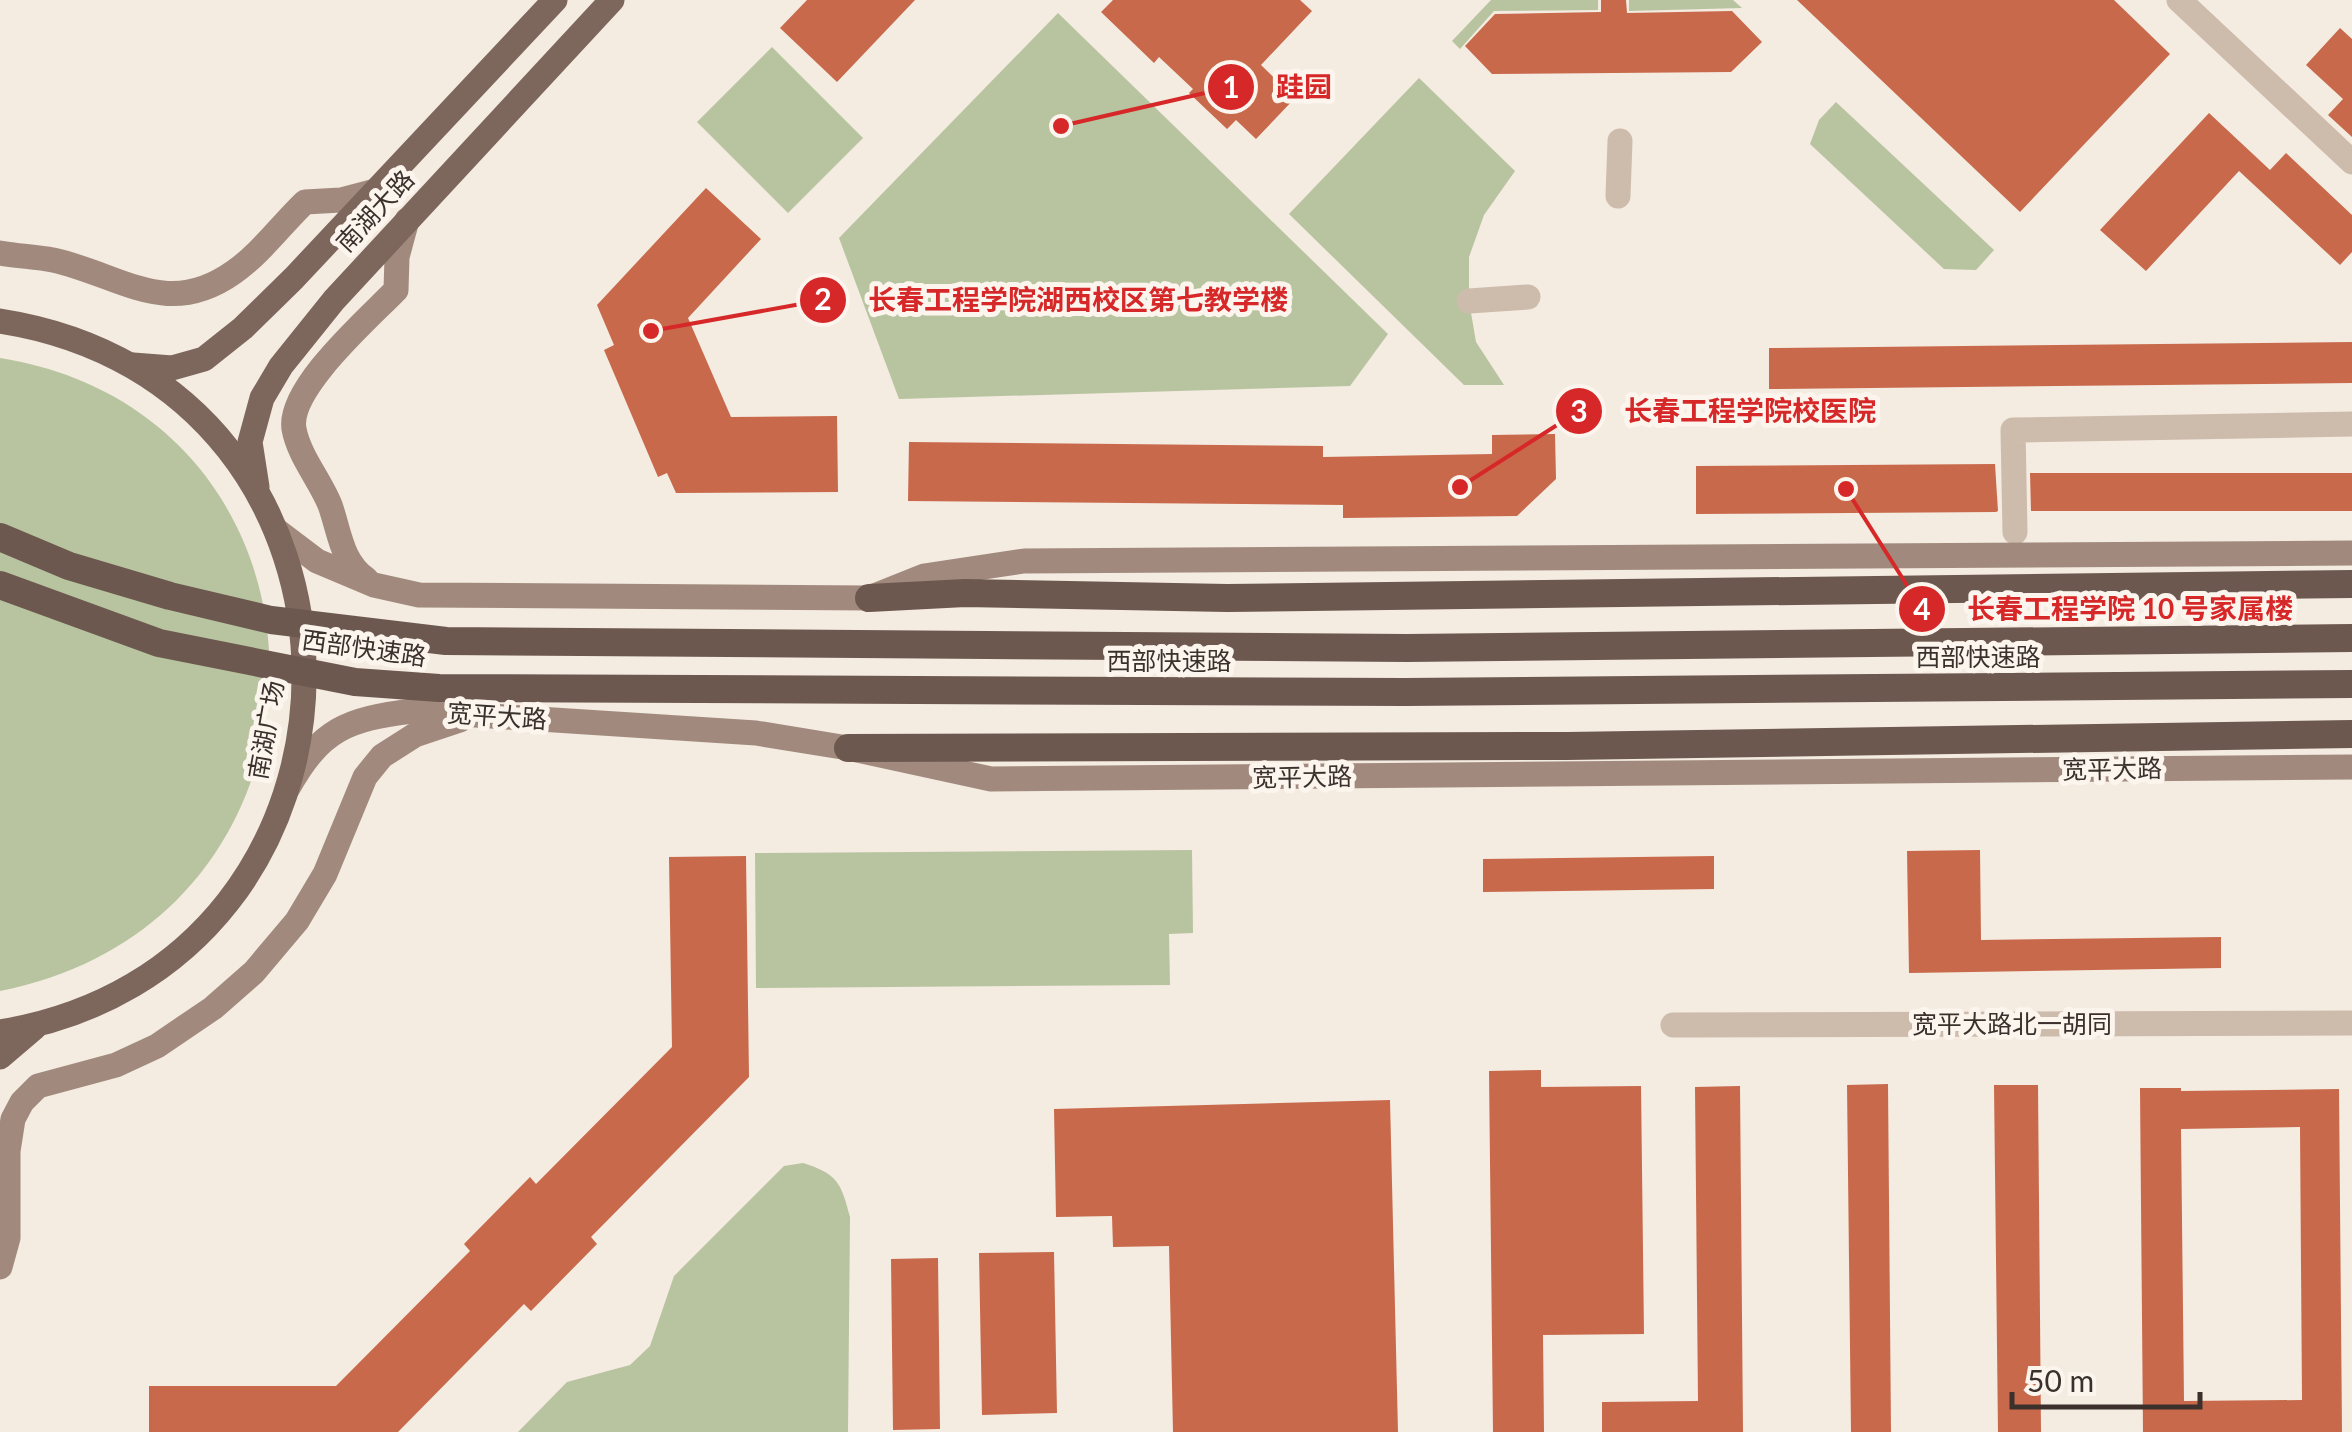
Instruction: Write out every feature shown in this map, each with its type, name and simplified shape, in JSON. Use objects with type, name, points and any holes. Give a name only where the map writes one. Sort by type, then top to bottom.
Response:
[{"type":"highway","name":"西部快速路","points":[[0,537],[69,566],[271,620],[446,642],[1407,648],[2352,638]]},
{"type":"highway","name":"西部快速路","points":[[0,584],[159,643],[355,682],[439,688],[1405,692],[2352,684]]},
{"type":"highway","points":[[869,598],[965,593],[1227,598],[2352,584]]},
{"type":"highway","points":[[848,748],[1567,746],[2352,734]]},
{"type":"main road","name":"南湖大路","points":[[126,364],[172,368],[204,358],[243,328],[555,0]]},
{"type":"main road","name":"南湖大路","points":[[258,496],[250,442],[262,398],[281,366],[408,220],[612,0]]},
{"type":"main road","points":[[0,253],[54,260],[134,288],[173,296],[202,290],[236,271],[305,202],[341,200],[375,191]]},
{"type":"main road","points":[[374,585],[353,570],[344,555],[329,502],[294,429],[295,412],[306,387],[396,290],[397,257],[408,220]]},
{"type":"main road","name":"南湖广场","points":[[0,321],[58,334],[126,364],[158,385],[214,436],[258,496],[276,530],[289,566],[305,639],[304,715],[288,788],[275,824],[237,889],[186,945],[125,989],[92,1006],[38,1025],[0,1032]]},
{"type":"main road","points":[[276,530],[317,561],[374,585],[419,595],[454,596],[869,598],[924,576],[1024,561],[2352,553]]},
{"type":"main road","name":"宽平大路","points":[[288,788],[306,756],[326,736],[370,716],[413,711],[756,733],[991,779],[2352,767]]},
{"type":"main road","points":[[0,1267],[8,1238],[8,1151],[13,1118],[22,1102],[38,1086],[116,1065],[157,1046],[213,1008],[254,972],[298,920],[325,874],[364,777],[382,756],[415,734],[478,714]]},
{"type":"main road","points":[[0,1057],[38,1025]]},
{"type":"street","points":[[2179,0],[2352,162]]},
{"type":"street","points":[[1618,196],[1620,141]]},
{"type":"street","points":[[1469,301],[1528,296]]},
{"type":"street","points":[[2015,532],[2013,430],[2352,424]]},
{"type":"street","name":"宽平大路北一胡同","points":[[1672,1025],[2352,1023]]},
{"type":"green space","points":[[1491,0],[1598,0],[1598,10],[1494,11],[1460,49],[1452,41]]},
{"type":"green space","points":[[1629,0],[1733,0],[1742,8],[1629,11]]},
{"type":"green space","points":[[1058,13],[1388,334],[1350,386],[899,399],[839,238]]},
{"type":"green space","points":[[772,47],[863,138],[788,213],[697,122]]},
{"type":"green space","points":[[1419,78],[1515,171],[1484,215],[1469,257],[1469,301],[1476,342],[1504,385],[1464,385],[1289,214]]},
{"type":"green space","points":[[1836,102],[1994,250],[1976,270],[1944,269],[1810,144],[1819,120]]},
{"type":"green space","points":[[0,358],[117,399],[202,471],[252,565],[270,669],[253,775],[203,870],[119,946],[0,991]]},
{"type":"green space","points":[[1192,850],[1193,933],[1169,934],[1170,985],[756,988],[755,853]]},
{"type":"green space","points":[[803,1163],[824,1171],[836,1181],[850,1217],[848,1432],[518,1432],[567,1382],[630,1365],[650,1346],[674,1276],[784,1166]]},
{"type":"building","points":[[807,0],[915,0],[837,82],[780,28]]},
{"type":"building","points":[[1113,0],[1300,0],[1312,11],[1261,65],[1295,98],[1256,139],[1236,120],[1227,129],[1159,57],[1154,63],[1101,12]]},
{"type":"building","points":[[1601,0],[1626,0],[1627,13],[1732,11],[1762,42],[1731,72],[1492,74],[1465,46],[1495,14],[1601,12]]},
{"type":"building","points":[[1797,0],[2114,0],[2170,54],[2020,212]]},
{"type":"building","points":[[2340,28],[2352,39],[2352,137],[2328,115],[2343,99],[2306,65]]},
{"type":"building","points":[[2209,113],[2270,170],[2286,153],[2352,215],[2352,252],[2340,265],[2239,171],[2146,271],[2100,230]]},
{"type":"building","points":[[706,188],[761,239],[688,318],[731,417],[837,416],[838,492],[676,493],[667,473],[658,477],[604,350],[614,345],[597,305]]},
{"type":"building","points":[[2352,342],[2352,383],[1769,389],[1769,348]]},
{"type":"building","points":[[1555,434],[1556,479],[1517,516],[1343,518],[1343,505],[908,501],[909,442],[1323,446],[1323,457],[1492,454],[1492,435]]},
{"type":"building","points":[[1995,464],[1996,512],[1696,514],[1696,466]]},
{"type":"building","points":[[2030,473],[2352,473],[2352,511],[2031,511]]},
{"type":"building","points":[[1980,850],[1981,940],[2221,937],[2221,968],[1909,973],[1907,851]]},
{"type":"building","points":[[746,856],[749,1077],[591,1237],[597,1244],[531,1311],[524,1304],[398,1432],[149,1432],[149,1386],[336,1386],[470,1251],[464,1244],[530,1177],[536,1184],[672,1047],[669,857]]},
{"type":"building","points":[[1714,856],[1714,889],[1483,892],[1483,859]]},
{"type":"building","points":[[1541,1070],[1541,1087],[1641,1086],[1644,1334],[1543,1335],[1544,1432],[1493,1432],[1489,1071]]},
{"type":"building","points":[[1888,1084],[1891,1432],[1851,1432],[1847,1085]]},
{"type":"building","points":[[1994,1085],[2038,1085],[2041,1432],[1998,1432]]},
{"type":"building","points":[[1740,1086],[1743,1432],[1602,1432],[1602,1402],[1698,1401],[1695,1087]]},
{"type":"building","points":[[2140,1088],[2339,1089],[2342,1432],[2143,1432]],"holes":[[[2300,1127],[2302,1400],[2184,1401],[2181,1129]]]},
{"type":"building","points":[[1390,1100],[1398,1432],[1173,1432],[1169,1246],[1113,1247],[1112,1216],[1056,1217],[1054,1109]]},
{"type":"building","points":[[1054,1252],[1057,1413],[982,1415],[979,1253]]},
{"type":"building","points":[[938,1258],[940,1429],[893,1430],[891,1259]]},
{"type":"place","name":"跬园","points":[[1061,126]]},
{"type":"place","name":"长春工程学院湖西校区第七教学楼","points":[[651,331]]},
{"type":"place","name":"长春工程学院校医院","points":[[1460,487]]},
{"type":"place","name":"长春工程学院 10 号家属楼","points":[[1846,489]]}]
